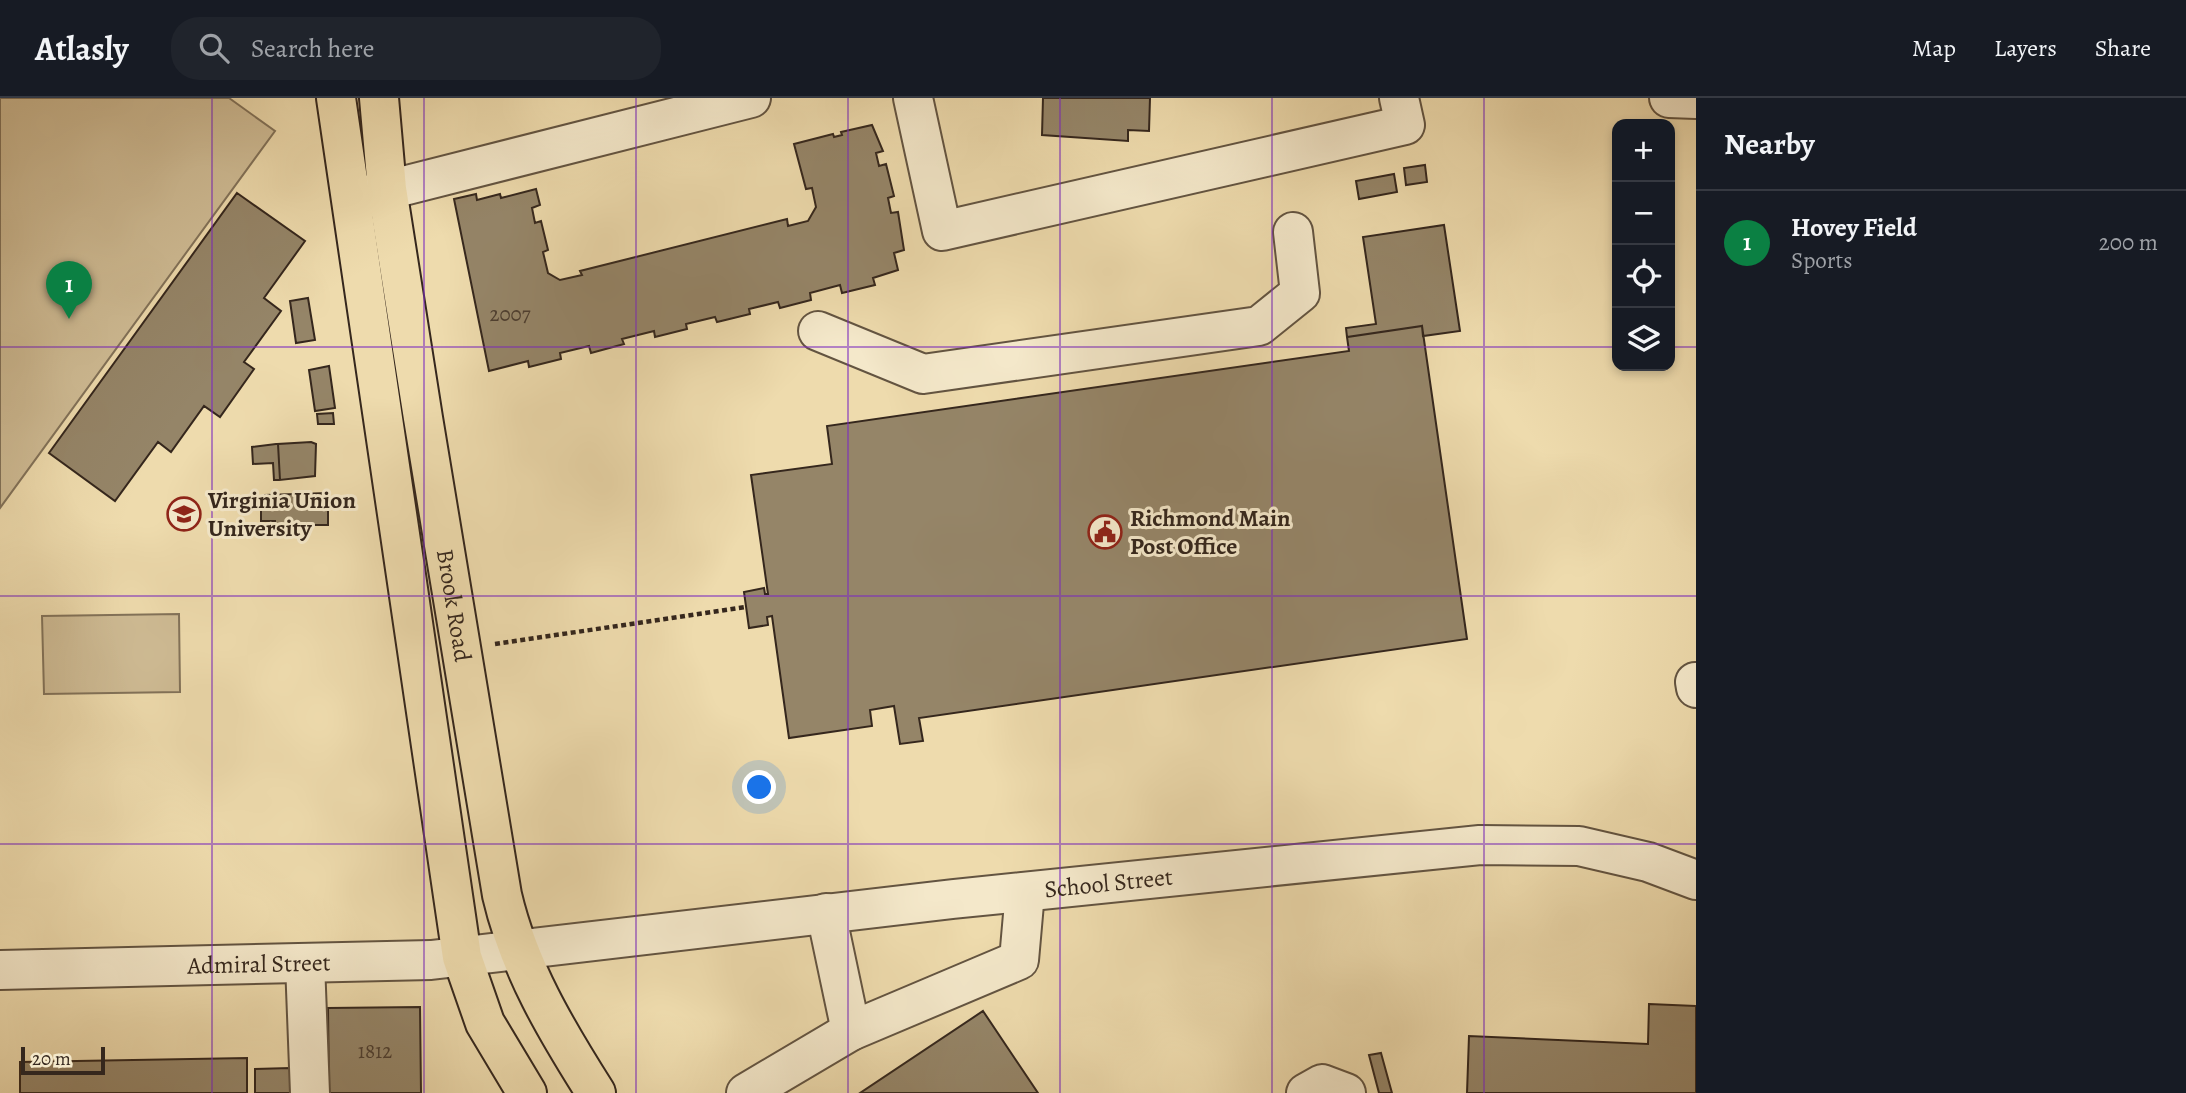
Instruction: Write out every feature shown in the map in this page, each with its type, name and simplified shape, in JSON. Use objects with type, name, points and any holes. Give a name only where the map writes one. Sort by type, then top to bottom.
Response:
[{"type":"main road","name":"Brook Road","points":[[336,98],[462,957],[485,1023],[527,1093]]},
{"type":"main road","name":"Brook Road","points":[[379,98],[387,189],[502,895],[517,948],[544,1004],[596,1093]]},
{"type":"street","points":[[351,200],[751,98]]},
{"type":"street","points":[[913,98],[943,232],[1405,125],[1399,98]]},
{"type":"street","points":[[1669,98],[1696,99]]},
{"type":"street","points":[[818,331],[923,374],[1259,326],[1300,293],[1293,232]]},
{"type":"street","name":"School Street","points":[[517,948],[1433,848],[1517,844],[1578,846],[1611,852],[1696,880]]},
{"type":"street","points":[[746,1093],[852,1031],[1019,960],[1025,892]]},
{"type":"street","points":[[826,914],[852,1031]]},
{"type":"street","name":"Admiral Street","points":[[0,970],[462,957],[517,948]]},
{"type":"street","points":[[305,963],[310,1093]]},
{"type":"street","points":[[1306,1093],[1322,1084],[1346,1093]]},
{"type":"path","points":[[495,644],[746,607]]},
{"type":"shaded area","points":[[0,98],[229,98],[275,131],[0,508]]},
{"type":"shaded area","points":[[179,614],[180,692],[44,694],[42,616]]},
{"type":"building","points":[[1043,98],[1150,98],[1149,131],[1128,130],[1128,141],[1042,135]]},
{"type":"building","points":[[872,125],[883,151],[876,153],[879,166],[886,164],[894,196],[888,198],[891,213],[898,212],[904,250],[894,253],[898,270],[873,278],[875,285],[842,293],[840,285],[810,293],[811,300],[780,308],[778,302],[749,309],[750,314],[717,322],[715,317],[686,324],[687,329],[655,337],[654,331],[622,339],[624,344],[591,353],[589,346],[560,353],[561,359],[529,367],[528,361],[489,371],[454,199],[476,194],[477,200],[500,194],[501,198],[536,189],[540,205],[532,208],[535,223],[541,221],[548,250],[543,252],[548,273],[560,280],[582,275],[580,271],[787,219],[788,226],[808,221],[816,207],[812,188],[806,189],[794,144],[833,134],[834,137],[842,135],[841,132]]},
{"type":"building","points":[[1425,165],[1427,182],[1406,185],[1404,168]]},
{"type":"building","points":[[1394,174],[1397,192],[1359,199],[1356,181]]},
{"type":"building","points":[[237,193],[305,241],[264,298],[281,311],[244,362],[254,369],[220,417],[204,406],[171,452],[158,442],[115,501],[49,453]]},
{"type":"building","points":[[1444,225],[1460,331],[1423,336],[1422,326],[1347,337],[1346,328],[1376,324],[1363,237]]},
{"type":"building","points":[[308,298],[315,340],[296,343],[290,301]]},
{"type":"building","name":"Richmond Main Post Office","points":[[1422,326],[1467,639],[919,718],[923,741],[900,744],[894,706],[870,710],[872,726],[789,738],[772,616],[767,617],[768,625],[749,628],[744,592],[764,588],[765,594],[768,594],[751,475],[832,464],[827,426],[1349,351],[1347,337]]},
{"type":"building","points":[[329,366],[335,408],[315,411],[309,370]]},
{"type":"building","points":[[333,413],[334,424],[318,424],[317,414]]},
{"type":"building","points":[[278,444],[316,444],[315,476],[280,480]]},
{"type":"building","points":[[278,444],[280,480],[274,480],[273,463],[253,464],[252,447]]},
{"type":"building","points":[[328,493],[328,525],[299,525],[299,531],[275,532],[275,521],[261,521],[261,501],[265,501],[265,495]]},
{"type":"building","points":[[1649,1004],[1696,1006],[1696,1093],[1467,1093],[1469,1036],[1648,1044]]},
{"type":"building","points":[[420,1007],[421,1093],[329,1093],[328,1008]]},
{"type":"building","points":[[983,1011],[1038,1093],[860,1093]]},
{"type":"building","points":[[1381,1053],[1392,1093],[1379,1093],[1369,1055]]},
{"type":"building","points":[[247,1058],[247,1093],[20,1093],[20,1062]]},
{"type":"building","points":[[290,1068],[291,1093],[255,1093],[255,1069]]},
{"type":"place","name":"Hovey Field","points":[[69,319]]},
{"type":"place","name":"Virginia Union University","points":[[184,514]]},
{"type":"place","name":"Richmond Main Post Office","points":[[1105,532]]}]
